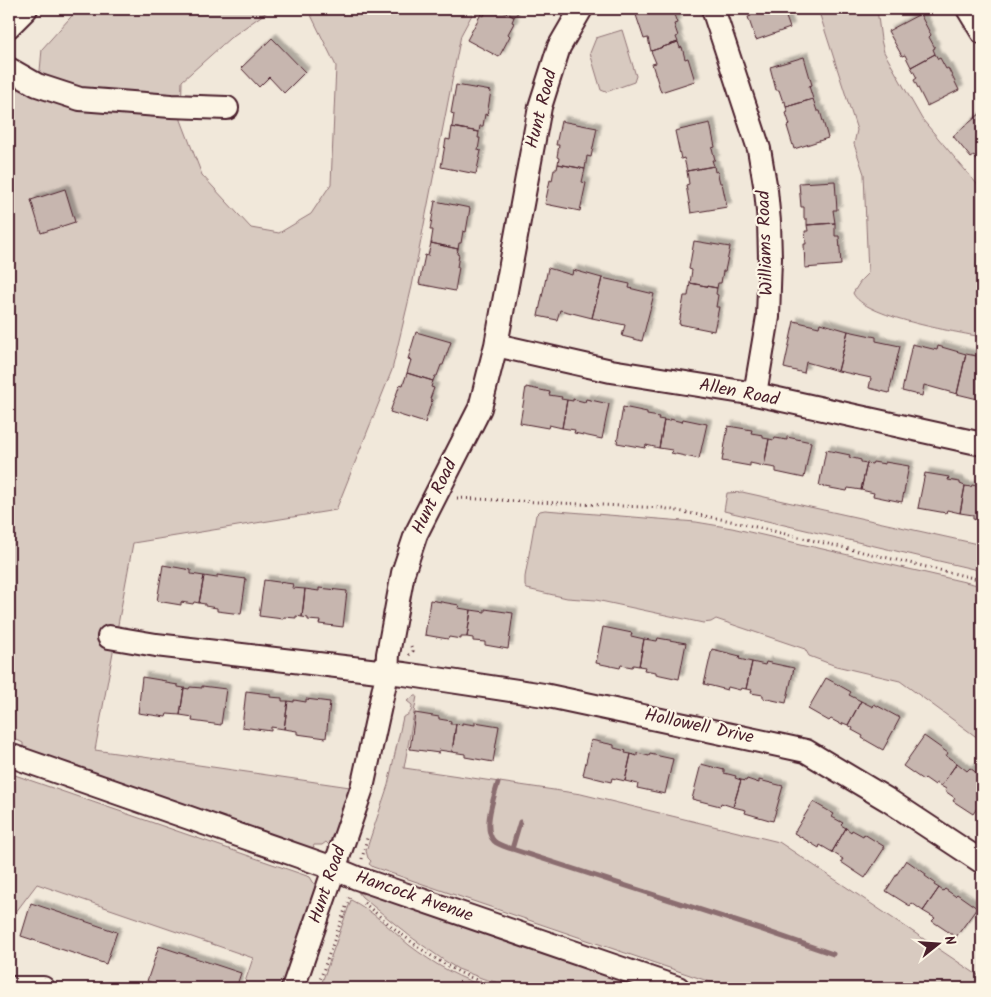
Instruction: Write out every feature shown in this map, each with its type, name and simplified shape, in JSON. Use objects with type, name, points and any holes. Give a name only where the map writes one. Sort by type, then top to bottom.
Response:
[{"type":"street","points":[[9,26],[26,9]]},
{"type":"street","name":"Hunt Road","points":[[293,988],[362,788],[387,674],[388,654],[403,573],[413,541],[480,408],[496,345],[540,107],[559,47],[581,9]]},
{"type":"street","name":"Williams Road","points":[[713,9],[759,149],[766,190],[770,248],[768,317],[755,394]]},
{"type":"street","points":[[968,9],[982,32]]},
{"type":"street","points":[[9,68],[37,85],[80,99],[227,108]]},
{"type":"street","name":"Allen Road","points":[[496,345],[612,371],[755,394],[982,444]]},
{"type":"street","name":"Hollowell Drive","points":[[110,637],[156,645],[387,674],[404,674],[544,694],[806,751],[888,800],[982,862]]},
{"type":"street","name":"Hancock Avenue","points":[[9,755],[334,868],[357,878],[678,988]]},
{"type":"street","points":[[9,988],[43,988]]},
{"type":"path","points":[[451,497],[662,508],[726,520],[982,580]]},
{"type":"path","points":[[317,988],[352,892]]},
{"type":"path","points":[[359,898],[406,938],[441,962],[458,972],[502,988]]},
{"type":"shaded area","points":[[78,9],[271,9],[230,38],[182,81],[181,120],[202,175],[251,228],[279,233],[311,214],[331,184],[336,66],[308,9],[475,9],[461,35],[412,286],[392,370],[336,510],[133,543],[95,750],[350,787],[332,841],[329,845],[326,842],[322,845],[314,845],[312,850],[294,844],[294,841],[291,840],[290,842],[80,770],[80,767],[77,765],[75,767],[23,748],[23,743],[9,736],[9,98],[40,71],[42,49]]},
{"type":"shaded area","points":[[818,9],[877,9],[884,52],[922,119],[982,190],[982,337],[891,316],[860,302],[853,293],[868,273],[864,174],[854,144],[857,130]]},
{"type":"shaded area","points":[[622,30],[636,76],[634,82],[606,92],[601,90],[590,53],[596,38]]},
{"type":"shaded area","points":[[742,492],[982,545],[982,571],[724,511],[727,493]]},
{"type":"shaded area","points":[[540,511],[696,522],[732,528],[982,586],[982,741],[900,681],[836,666],[809,656],[805,649],[716,619],[703,623],[596,600],[567,598],[527,589],[525,577],[536,515]]},
{"type":"shaded area","points":[[417,696],[404,768],[581,794],[779,842],[982,978],[982,988],[728,988],[373,867],[369,864],[371,861],[366,851],[388,785],[403,717],[411,711],[412,705],[407,701]]},
{"type":"shaded area","points":[[9,773],[310,877],[315,885],[314,896],[282,988],[243,988],[253,958],[37,884],[9,921]]},
{"type":"shaded area","points":[[364,891],[587,967],[587,970],[590,971],[592,969],[648,988],[518,988],[484,979],[458,969],[411,937],[358,892],[363,894]]},
{"type":"shaded area","points":[[351,900],[374,915],[428,959],[458,976],[491,988],[341,988],[331,985],[329,988],[320,988]]},
{"type":"building","points":[[487,9],[499,9],[514,17],[512,22],[514,23],[508,34],[510,36],[499,57],[467,40],[481,14],[484,16]]},
{"type":"building","points":[[499,9],[521,9],[514,17]]},
{"type":"building","points":[[644,9],[672,9],[677,23],[674,24],[678,42],[651,51],[648,38],[644,39],[635,12]]},
{"type":"building","points":[[748,9],[783,9],[790,28],[756,40],[748,17],[751,16]]},
{"type":"building","points":[[920,14],[931,35],[929,37],[935,48],[933,49],[935,54],[911,67],[905,55],[902,56],[888,31]]},
{"type":"building","points":[[272,38],[305,72],[284,93],[269,77],[259,87],[241,68]]},
{"type":"building","points":[[678,42],[680,48],[682,47],[685,59],[688,58],[695,81],[661,92],[652,64],[656,63],[651,51]]},
{"type":"building","points":[[935,54],[938,59],[940,58],[946,69],[948,68],[959,90],[927,106],[914,80],[917,78],[911,67]]},
{"type":"building","points":[[804,57],[812,85],[809,86],[813,99],[786,107],[779,90],[776,90],[770,67]]},
{"type":"building","points":[[456,85],[491,91],[487,115],[485,114],[483,126],[480,126],[479,132],[452,127],[454,114],[451,113]]},
{"type":"building","points":[[813,99],[817,111],[820,111],[828,138],[794,149],[787,126],[790,125],[786,107]]},
{"type":"building","points":[[981,113],[982,167],[974,156],[971,158],[953,136]]},
{"type":"building","points":[[561,121],[597,128],[591,157],[587,156],[585,169],[558,164],[559,145],[556,145]]},
{"type":"building","points":[[710,123],[715,147],[712,148],[715,160],[712,160],[714,166],[687,171],[684,158],[681,159],[675,131]]},
{"type":"building","points":[[452,127],[479,132],[478,150],[481,151],[476,174],[441,167],[446,139],[450,140]]},
{"type":"building","points":[[558,164],[585,169],[582,182],[586,183],[580,211],[545,204],[550,180],[552,181],[554,169],[557,169]]},
{"type":"building","points":[[714,166],[720,183],[722,183],[727,207],[691,213],[686,185],[689,184],[687,171]]},
{"type":"building","points":[[835,181],[837,210],[833,210],[835,223],[807,225],[807,219],[804,219],[804,207],[801,207],[799,183]]},
{"type":"building","points":[[65,189],[75,222],[41,233],[31,200]]},
{"type":"building","points":[[435,201],[470,208],[466,232],[463,231],[458,249],[431,243],[433,230],[430,230]]},
{"type":"building","points":[[835,223],[835,236],[839,236],[841,265],[805,268],[804,244],[806,244],[805,231],[808,231],[807,225]]},
{"type":"building","points":[[694,241],[730,247],[725,271],[723,271],[721,283],[718,283],[717,288],[690,283],[692,270],[689,269]]},
{"type":"building","points":[[431,243],[458,249],[457,267],[459,267],[455,291],[419,284],[425,255],[428,256]]},
{"type":"building","points":[[548,268],[572,275],[573,270],[602,278],[592,318],[560,310],[557,320],[538,316]]},
{"type":"building","points":[[602,278],[630,284],[629,288],[654,294],[642,341],[622,336],[625,325],[592,318]]},
{"type":"building","points":[[690,283],[717,288],[716,307],[719,307],[714,331],[679,324],[684,296],[688,296]]},
{"type":"building","points":[[794,321],[819,327],[820,323],[848,331],[838,371],[806,362],[804,373],[784,368]]},
{"type":"building","points":[[848,331],[876,337],[876,341],[900,346],[889,393],[869,388],[871,378],[838,371]]},
{"type":"building","points":[[416,332],[451,342],[443,365],[441,365],[433,381],[407,373],[411,360],[408,359]]},
{"type":"building","points":[[912,344],[937,350],[938,346],[966,354],[957,394],[924,385],[922,396],[902,391]]},
{"type":"building","points":[[966,354],[982,357],[982,400],[957,394]]},
{"type":"building","points":[[407,373],[433,381],[431,387],[434,388],[430,399],[432,400],[425,423],[390,412],[400,384],[403,385]]},
{"type":"building","points":[[526,387],[550,392],[549,395],[562,397],[561,399],[567,400],[562,428],[549,425],[548,428],[520,423]]},
{"type":"building","points":[[573,399],[585,402],[586,399],[609,404],[602,439],[574,433],[575,430],[562,428],[567,400],[573,401]]},
{"type":"building","points":[[623,407],[647,412],[647,415],[664,420],[659,448],[646,445],[645,448],[617,443]]},
{"type":"building","points":[[670,419],[682,422],[683,419],[707,424],[699,459],[671,453],[672,450],[659,448],[664,420],[670,421]]},
{"type":"building","points":[[728,426],[752,430],[751,433],[763,435],[763,438],[769,439],[764,466],[750,463],[750,466],[722,461]]},
{"type":"building","points":[[787,437],[811,442],[804,478],[776,472],[776,468],[764,466],[769,439],[787,440]]},
{"type":"building","points":[[826,450],[850,455],[849,457],[867,463],[861,490],[848,488],[847,491],[819,486]]},
{"type":"building","points":[[873,462],[909,466],[902,502],[873,496],[874,493],[861,490],[867,463],[872,464]]},
{"type":"building","points":[[925,473],[949,477],[948,480],[960,482],[960,484],[965,486],[960,513],[947,510],[946,513],[918,508]]},
{"type":"building","points":[[972,485],[982,487],[982,521],[973,519],[973,515],[960,513],[965,486],[971,487]]},
{"type":"building","points":[[163,565],[191,570],[191,574],[204,576],[199,603],[181,602],[181,605],[157,601]]},
{"type":"building","points":[[217,575],[246,579],[241,614],[217,611],[217,608],[199,603],[204,576],[217,578]]},
{"type":"building","points":[[264,580],[293,584],[292,588],[305,589],[302,617],[284,617],[283,619],[259,616]]},
{"type":"building","points":[[319,588],[347,591],[343,627],[319,624],[320,621],[308,620],[308,618],[302,617],[305,589],[319,591]]},
{"type":"building","points":[[430,600],[459,605],[458,608],[471,610],[467,637],[461,637],[461,639],[449,637],[448,639],[425,635]]},
{"type":"building","points":[[485,609],[513,613],[508,649],[485,645],[485,642],[473,641],[473,638],[467,637],[471,610],[485,612]]},
{"type":"building","points":[[603,627],[632,633],[631,636],[644,639],[639,666],[621,665],[620,668],[596,663]]},
{"type":"building","points":[[658,638],[686,643],[679,679],[656,674],[656,672],[644,670],[645,667],[639,666],[644,639],[657,641]]},
{"type":"building","points":[[712,649],[740,656],[739,659],[752,662],[746,689],[741,688],[740,690],[728,687],[727,690],[704,684]]},
{"type":"building","points":[[752,662],[765,665],[766,662],[794,668],[786,703],[763,698],[763,695],[751,693],[752,690],[746,689]]},
{"type":"building","points":[[142,677],[166,681],[166,683],[184,688],[180,715],[167,714],[166,717],[138,713]]},
{"type":"building","points":[[826,678],[851,692],[849,695],[861,701],[848,725],[843,723],[842,725],[831,719],[829,721],[808,709]]},
{"type":"building","points":[[202,686],[226,689],[221,725],[192,721],[193,717],[180,715],[184,688],[202,688]]},
{"type":"building","points":[[246,691],[270,694],[270,697],[282,698],[282,701],[288,701],[284,729],[271,727],[271,731],[242,727]]},
{"type":"building","points":[[306,699],[330,702],[326,738],[297,734],[297,731],[284,729],[288,701],[306,702]]},
{"type":"building","points":[[861,701],[873,707],[874,704],[900,718],[883,750],[862,738],[863,736],[852,730],[853,728],[848,725]]},
{"type":"building","points":[[415,713],[439,717],[439,719],[451,721],[450,724],[456,724],[452,752],[439,750],[439,753],[410,749]]},
{"type":"building","points":[[475,722],[499,726],[493,762],[465,757],[465,754],[452,752],[456,724],[475,725]]},
{"type":"building","points":[[924,736],[948,753],[946,756],[957,763],[941,786],[936,783],[935,785],[925,778],[923,780],[903,766]]},
{"type":"building","points":[[591,740],[614,745],[614,748],[631,754],[625,781],[612,778],[611,782],[583,775]]},
{"type":"building","points":[[637,753],[673,759],[665,794],[637,788],[638,784],[625,781],[631,754],[637,756]]},
{"type":"building","points":[[957,763],[967,771],[970,768],[982,777],[982,801],[973,814],[953,801],[955,798],[941,786]]},
{"type":"building","points":[[701,764],[724,770],[724,773],[736,776],[735,778],[741,780],[733,807],[721,803],[720,806],[692,799]]},
{"type":"building","points":[[747,779],[759,783],[759,780],[783,786],[773,821],[745,813],[746,810],[733,807],[741,780],[746,781]]},
{"type":"building","points":[[813,802],[834,814],[832,817],[843,823],[841,825],[846,828],[832,852],[820,845],[819,848],[794,833]]},
{"type":"building","points":[[846,828],[863,836],[864,834],[885,847],[865,878],[841,862],[843,859],[832,852]]},
{"type":"building","points":[[906,860],[926,874],[925,876],[939,888],[923,911],[912,903],[910,906],[886,891]]},
{"type":"building","points":[[939,888],[943,891],[945,889],[955,896],[957,894],[977,908],[956,937],[932,921],[935,918],[923,911]]},
{"type":"building","points":[[31,903],[117,932],[106,964],[21,936]]},
{"type":"building","points":[[159,946],[241,973],[236,988],[168,988],[147,981]]},
{"type":"waterway","points":[[498,783],[489,821],[491,836],[498,844],[833,954]]},
{"type":"waterway","points":[[512,849],[520,822]]}]
